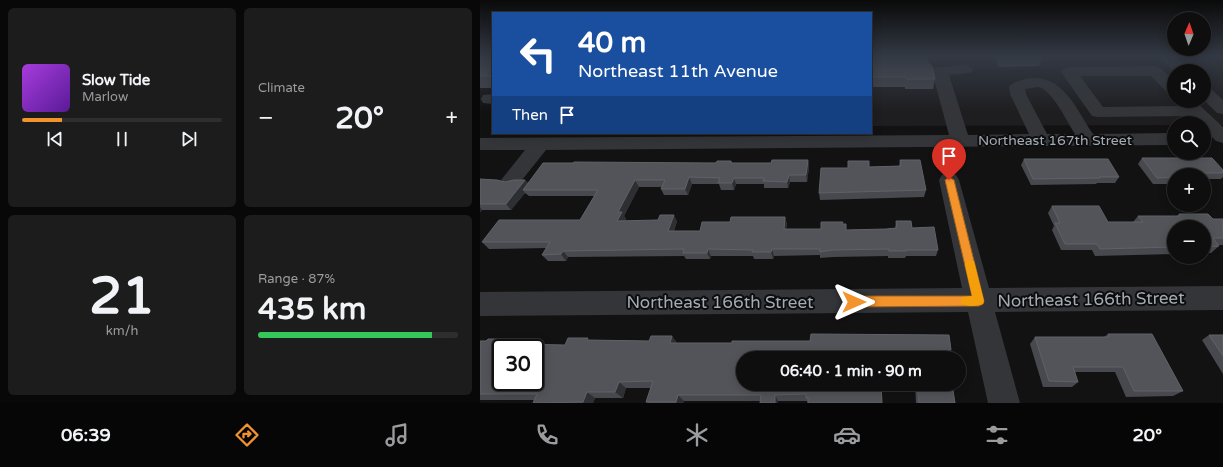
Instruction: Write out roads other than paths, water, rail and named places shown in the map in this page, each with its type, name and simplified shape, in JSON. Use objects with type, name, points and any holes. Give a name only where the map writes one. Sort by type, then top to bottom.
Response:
[{"type":"street","points":[[938,75],[960,140]]},
{"type":"street","points":[[1071,75],[1098,112],[1167,108]]},
{"type":"street","points":[[1159,75],[1167,83]]},
{"type":"street","points":[[1041,140],[1018,94],[1017,87],[1025,83],[1038,83],[1050,86],[1088,140]]},
{"type":"street","points":[[1211,98],[1223,109]]},
{"type":"street","points":[[1193,108],[1223,138]]},
{"type":"street","points":[[1211,139],[1223,138]]},
{"type":"street","name":"Northeast 167th Street","points":[[488,144],[1167,139]]},
{"type":"street","points":[[511,180],[541,143]]},
{"type":"street","points":[[949,180],[1004,403]]},
{"type":"street","name":"Northeast 166th Street","points":[[480,304],[1223,298]]}]
